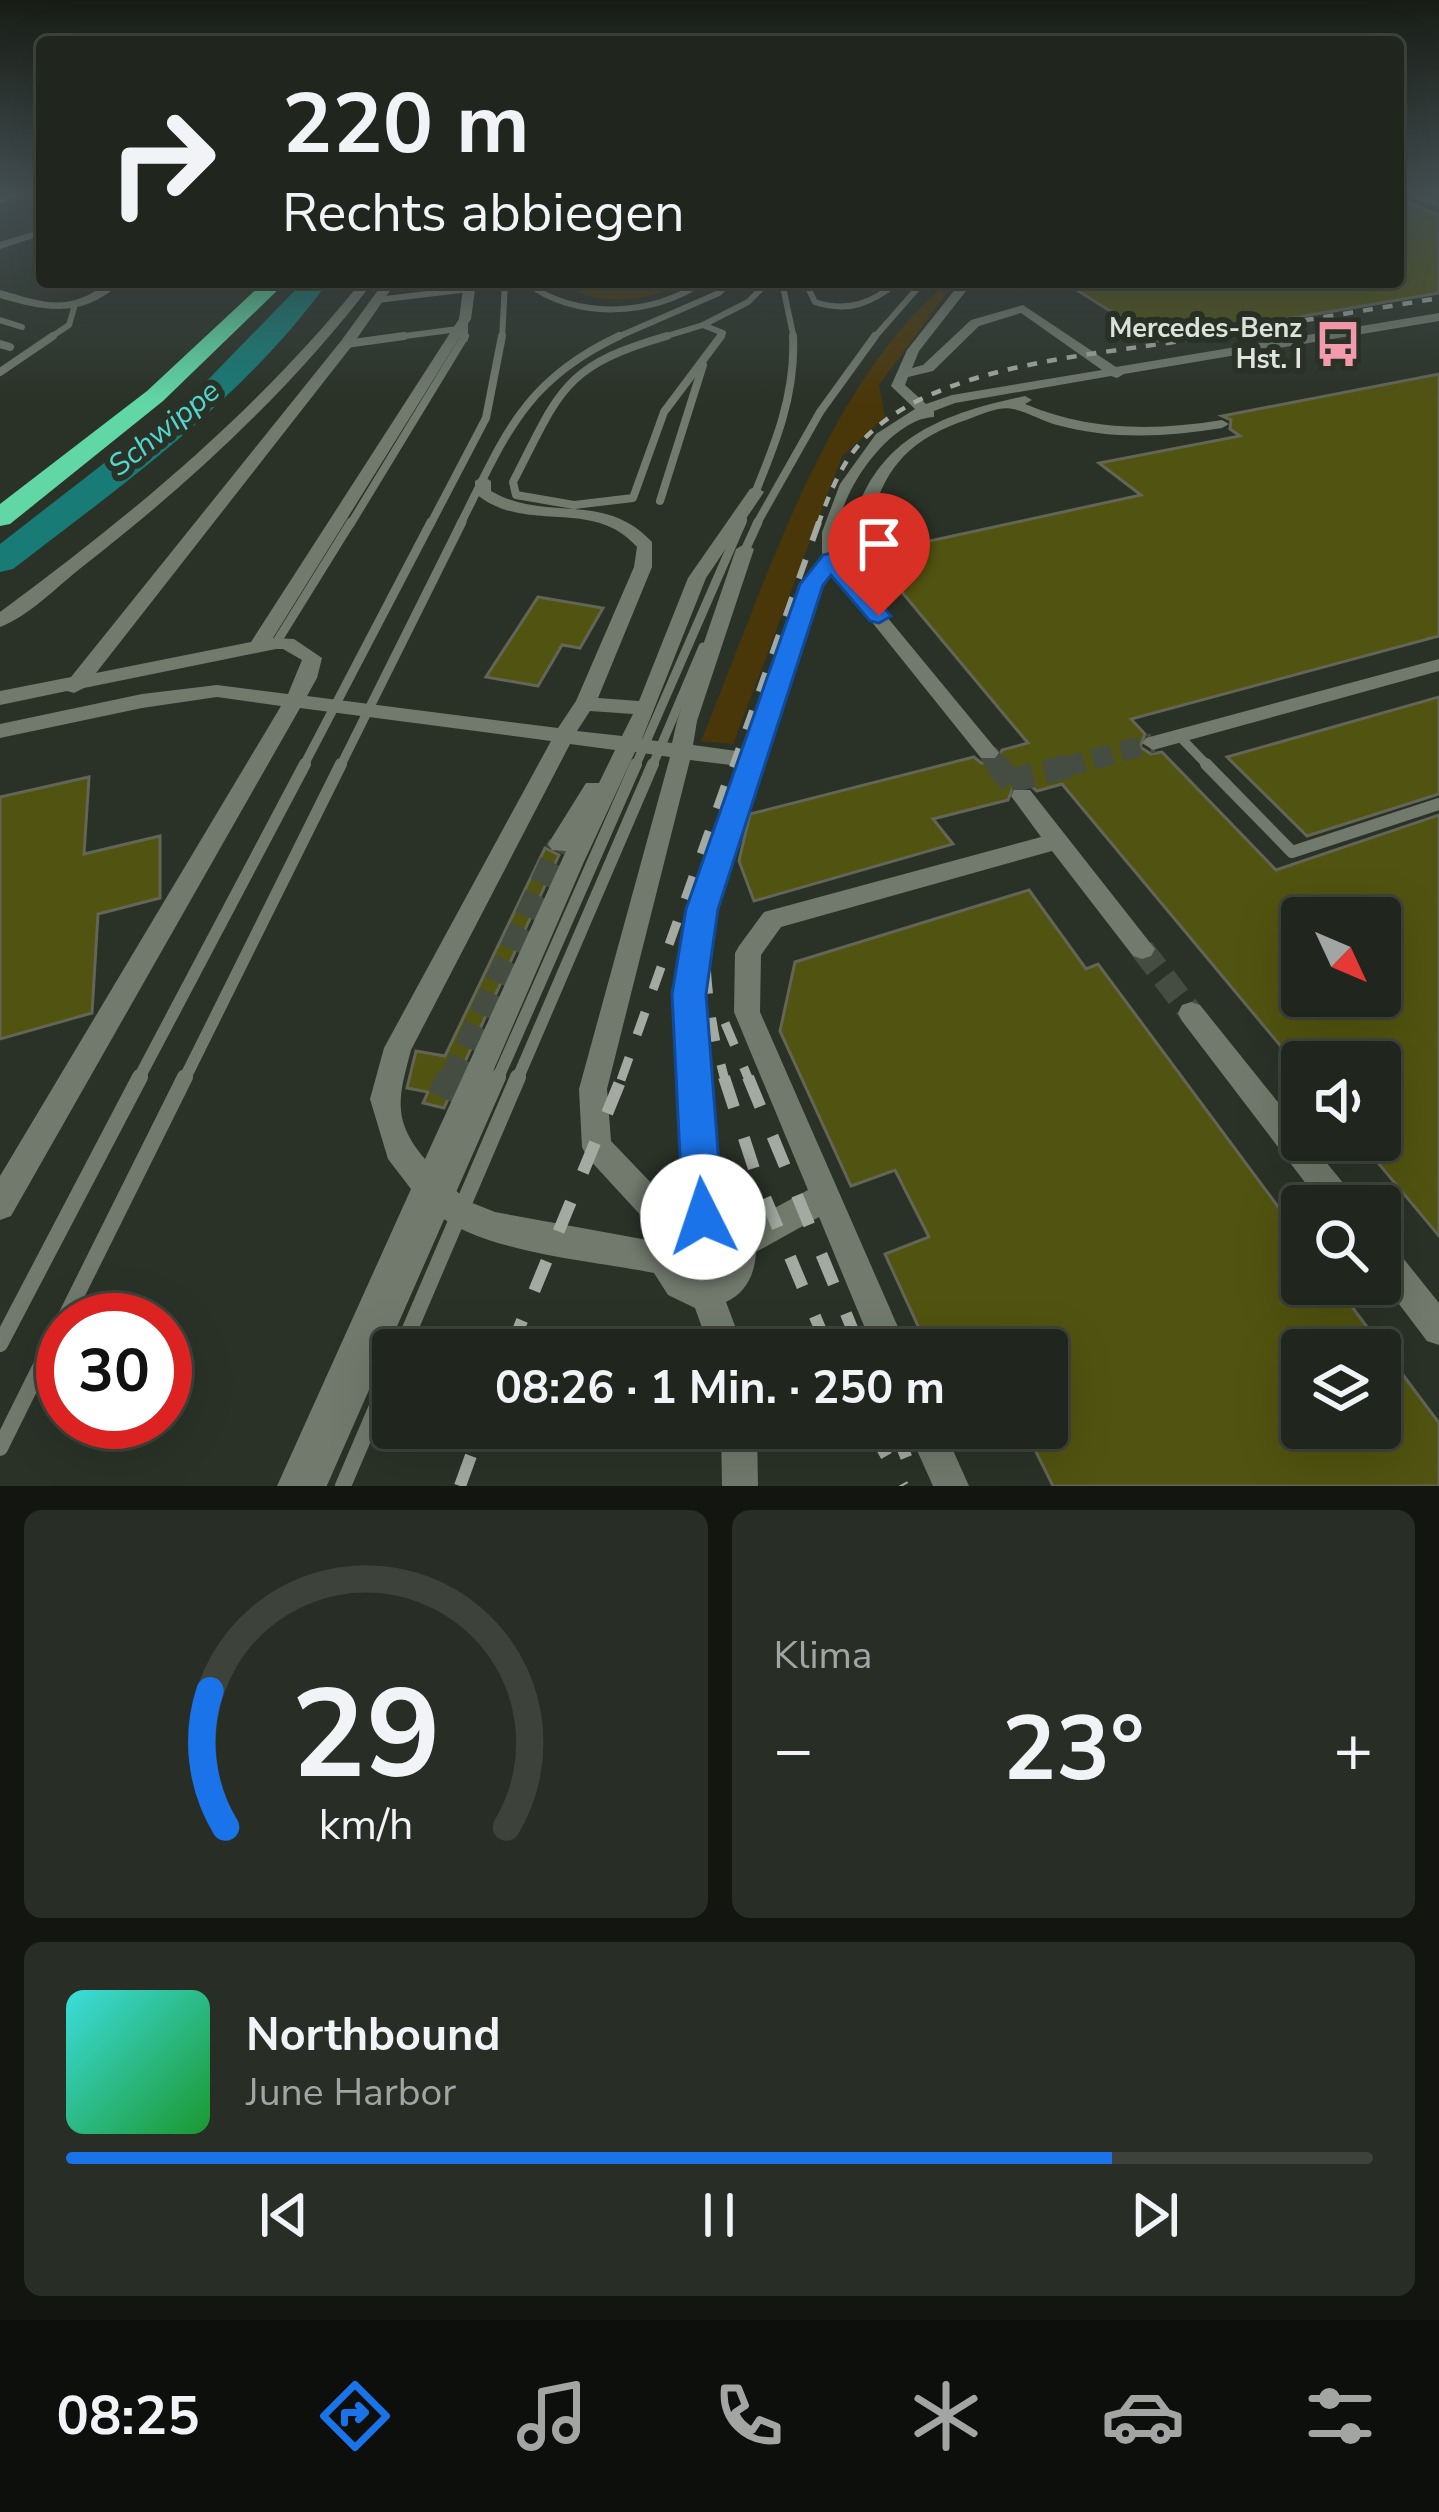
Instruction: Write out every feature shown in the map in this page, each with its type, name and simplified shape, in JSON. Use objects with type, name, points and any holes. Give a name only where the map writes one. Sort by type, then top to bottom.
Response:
[{"type":"highway","points":[[0,500],[168,368],[254,288]]},
{"type":"highway","points":[[0,518],[155,396],[270,288]]},
{"type":"street","points":[[0,294],[54,309],[74,308],[109,288]]},
{"type":"street","points":[[0,621],[173,484],[300,361],[362,288]]},
{"type":"street","points":[[74,687],[386,288]]},
{"type":"street","points":[[267,644],[462,324],[469,288]]},
{"type":"street","points":[[943,420],[920,410],[898,386],[913,350],[962,288]]},
{"type":"street","points":[[902,375],[928,368],[975,323],[1022,309],[1121,377]]},
{"type":"street","points":[[988,753],[831,560],[829,532],[853,468],[875,441],[920,410],[952,399],[1121,377],[1434,323]]},
{"type":"street","points":[[902,375],[952,399]]},
{"type":"street","points":[[851,582],[853,553],[887,464],[904,444],[943,420],[1121,377]]},
{"type":"street","points":[[1011,403],[1077,428],[1133,434],[1222,424]]},
{"type":"street","points":[[483,481],[483,493],[508,509],[612,517],[634,527],[646,546],[643,567],[585,704],[398,1048],[384,1099],[398,1149],[432,1190],[460,1214],[495,1227],[681,1235],[726,1225],[739,1244],[740,1257],[730,1282],[706,1293],[694,1292],[674,1280],[681,1235],[689,994],[702,909],[812,584],[831,560]]},
{"type":"street","points":[[296,1486],[646,708],[698,578],[755,492]]},
{"type":"street","points":[[681,1235],[597,1148],[593,1089],[675,785],[687,721],[746,549]]},
{"type":"street","points":[[0,698],[74,687],[267,644],[287,643],[312,658],[307,678],[0,1205]]},
{"type":"street","points":[[1154,743],[1439,665]]},
{"type":"street","points":[[0,730],[142,700],[217,691],[750,760]]},
{"type":"street","points":[[585,704],[646,708]]},
{"type":"street","points":[[560,844],[594,788],[616,768]]},
{"type":"street","points":[[1022,796],[1142,949]]},
{"type":"street","points":[[882,1329],[747,1012],[748,953],[772,919],[1058,841]]},
{"type":"street","points":[[1191,1013],[1326,1185]]},
{"type":"street","points":[[739,1244],[823,1198]]},
{"type":"street","points":[[1401,1281],[1439,1329]]},
{"type":"street","points":[[706,1293],[719,1329]]},
{"type":"street","points":[[740,1449],[740,1486]]},
{"type":"street","points":[[934,1449],[951,1486]]},
{"type":"lane","points":[[377,300],[451,288]]},
{"type":"lane","points":[[0,1344],[486,418],[501,357],[505,288]]},
{"type":"lane","points":[[532,288],[559,302],[602,308],[697,303]]},
{"type":"lane","points":[[648,305],[692,288]]},
{"type":"lane","points":[[77,1293],[513,419],[537,385],[574,358],[721,288]]},
{"type":"lane","points":[[745,303],[615,355],[565,384],[513,482],[516,495],[615,505],[633,499],[664,412],[723,333],[730,316],[745,303],[761,288]]},
{"type":"lane","points":[[318,1486],[790,410],[794,352],[783,288]]},
{"type":"lane","points":[[808,288],[815,302],[851,308],[874,302],[893,288]]},
{"type":"lane","points":[[899,307],[901,288]]},
{"type":"lane","points":[[410,1329],[746,549],[817,414],[917,288]]},
{"type":"lane","points":[[1,371],[69,325],[74,308]]},
{"type":"lane","points":[[0,320],[22,327]]},
{"type":"lane","points":[[346,344],[462,324]]},
{"type":"lane","points":[[700,324],[723,333]]},
{"type":"lane","points":[[0,344],[10,347]]},
{"type":"lane","points":[[660,501],[708,351]]},
{"type":"lane","points":[[1180,736],[1292,853],[1439,804]]},
{"type":"lane","points":[[0,1448],[36,1375]]},
{"type":"lane","points":[[343,1486],[372,1418]]},
{"type":"shaded area","points":[[571,288],[671,288],[621,300]]},
{"type":"shaded area","points":[[943,288],[951,288],[879,385],[885,417],[842,456],[733,744],[701,741],[801,495],[866,375],[905,324]]},
{"type":"building","points":[[1404,264],[1439,264],[1439,293],[1158,341],[1074,288],[1404,288]]},
{"type":"building","points":[[1439,374],[1439,636],[1131,719],[1145,734],[1140,747],[1151,754],[1162,752],[1276,870],[1439,815],[1439,1236],[1376,1161],[1401,1161],[1401,1041],[1281,1041],[1281,1046],[1062,784],[1037,791],[1030,785],[1014,785],[1008,800],[933,819],[953,844],[754,901],[739,861],[750,814],[974,757],[981,763],[995,763],[1002,750],[1028,743],[870,554],[1141,495],[1099,463],[1240,436],[1230,429],[1231,420],[1222,416]]},
{"type":"building","points":[[538,597],[603,608],[580,648],[562,645],[538,686],[486,677]]},
{"type":"building","points":[[1439,697],[1439,794],[1307,836],[1227,757]]},
{"type":"building","points":[[89,777],[84,854],[160,836],[160,898],[98,914],[92,1013],[0,1039],[0,797]]},
{"type":"building","points":[[545,848],[559,855],[444,1108],[423,1103],[428,1092],[407,1088],[416,1051],[445,1056]]},
{"type":"building","points":[[1029,890],[1086,969],[1098,964],[1281,1211],[1281,1305],[1351,1305],[1369,1329],[1281,1329],[1281,1449],[1401,1449],[1401,1372],[1439,1423],[1439,1486],[1053,1486],[1034,1449],[1068,1449],[1068,1329],[919,1329],[885,1254],[929,1237],[895,1170],[851,1186],[780,1031],[795,962]]},
{"type":"waterway","name":"Schwippe","points":[[0,561],[208,397],[311,288]]},
{"type":"tunnel","points":[[1076,764],[1153,743]]},
{"type":"tunnel","points":[[988,753],[999,767]]},
{"type":"tunnel","points":[[996,764],[1018,791]]},
{"type":"tunnel","points":[[1010,781],[1076,764]]},
{"type":"tunnel","points":[[1065,767],[1076,764]]},
{"type":"tunnel","points":[[451,1080],[560,844]]},
{"type":"tunnel","points":[[1142,949],[1191,1013]]},
{"type":"tunnel","points":[[443,1098],[453,1077]]},
{"type":"railway","points":[[818,525],[837,478],[866,437],[896,413],[973,379],[1061,359],[1439,298]]},
{"type":"railway","points":[[732,767],[819,522]]},
{"type":"railway","points":[[621,1080],[733,764]]},
{"type":"railway","points":[[707,874],[707,978],[725,1080]]},
{"type":"railway","points":[[725,1023],[749,1080]]},
{"type":"railway","points":[[519,1329],[622,1077]]},
{"type":"railway","points":[[724,1077],[757,1178],[820,1329]]},
{"type":"railway","points":[[748,1077],[852,1329]]},
{"type":"railway","points":[[460,1486],[473,1449]]},
{"type":"railway","points":[[883,1449],[903,1486]]},
{"type":"railway","points":[[903,1449],[915,1478]]},
{"type":"place","name":"Mercedes-Benz Hst. I","points":[[1338,344]]},
{"type":"route","points":[[703,1217],[689,994],[702,909],[812,584],[831,560],[879,616]]}]
